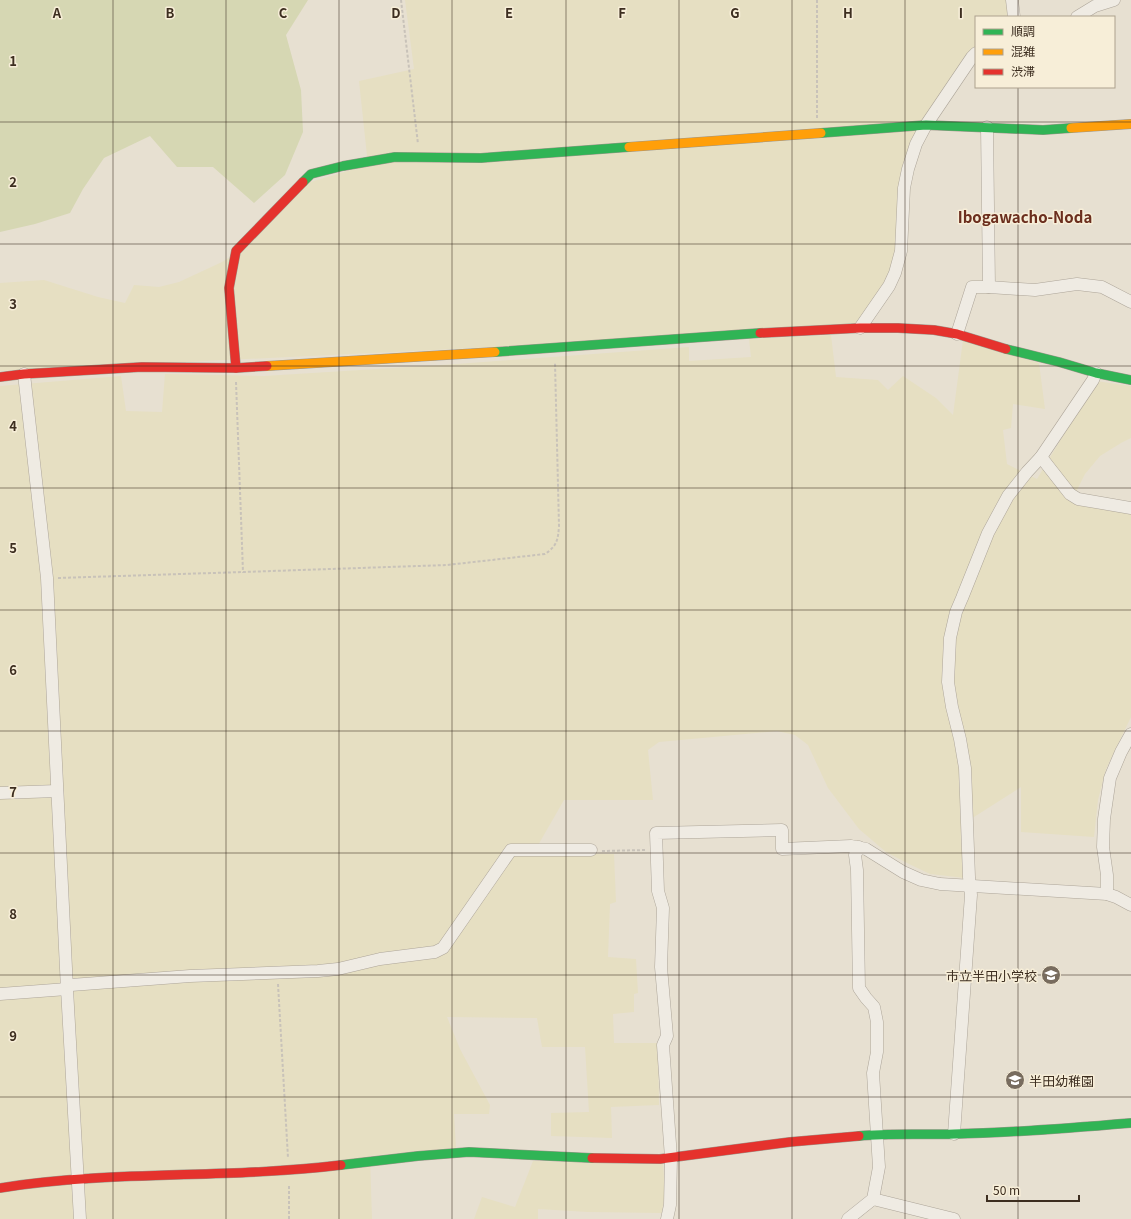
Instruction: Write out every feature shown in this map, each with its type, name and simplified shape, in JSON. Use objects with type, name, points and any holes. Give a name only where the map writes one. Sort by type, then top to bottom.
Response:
[{"type":"street","points":[[1012,0],[1014,16]]},
{"type":"street","points":[[1079,16],[1095,6],[1114,0]]},
{"type":"street","points":[[860,328],[889,286],[895,273],[901,251],[904,188],[916,144],[926,125],[975,54]]},
{"type":"street","points":[[236,368],[229,288],[236,251],[312,174],[343,166],[395,157],[481,158],[926,125],[1043,130],[1131,124]]},
{"type":"street","points":[[987,127],[989,287]]},
{"type":"street","points":[[957,334],[972,287],[1035,290],[1077,284],[1102,287],[1131,302]]},
{"type":"street","points":[[0,377],[24,374],[142,367],[236,368],[554,349],[759,333],[860,328],[905,328],[934,330],[957,334],[1096,373],[1131,380]]},
{"type":"street","points":[[954,1134],[971,896],[965,768],[948,682],[950,638],[956,612],[988,533],[1008,496],[1041,457],[1093,380],[1096,373]]},
{"type":"street","points":[[24,374],[47,578],[80,1219]]},
{"type":"street","points":[[1041,457],[1070,494],[1078,499],[1131,508]]},
{"type":"street","points":[[1107,894],[1104,819],[1110,778],[1121,752],[1131,734]]},
{"type":"street","points":[[0,793],[57,791]]},
{"type":"street","points":[[667,1219],[670,1205],[671,1158],[663,1045],[667,1036],[661,967],[663,908],[658,891],[656,833],[782,830],[782,849],[851,846],[859,847],[866,849],[903,872],[921,880],[940,884],[1107,894],[1131,905]]},
{"type":"street","points":[[848,1219],[873,1199],[879,1167],[873,1073],[877,1052],[876,1022],[874,1007],[859,988],[857,870],[855,855],[859,847]]},
{"type":"street","points":[[0,994],[67,988],[71,985],[164,977],[318,971],[338,969],[380,959],[435,952],[443,948],[511,850],[591,850]]},
{"type":"street","points":[[0,1188],[32,1183],[78,1179],[288,1171],[418,1156],[468,1152],[603,1159],[660,1159],[790,1142],[876,1134],[954,1134],[1131,1123]]},
{"type":"street","points":[[873,1199],[954,1219]]},
{"type":"path","points":[[401,0],[419,158]]},
{"type":"path","points":[[817,0],[818,133]]},
{"type":"path","points":[[47,578],[448,565],[545,554],[552,549],[558,538],[559,526],[554,349]]},
{"type":"path","points":[[236,368],[243,572]]},
{"type":"path","points":[[591,850],[657,849]]},
{"type":"path","points":[[277,973],[288,1171],[289,1219]]},
{"type":"shaded area","points":[[405,0],[1010,0],[1011,16],[975,16],[975,48],[966,58],[926,115],[896,253],[888,277],[857,324],[556,344],[0,371],[0,283],[44,280],[98,297],[125,303],[134,285],[159,287],[179,282],[222,262],[243,249],[307,183],[368,165],[359,81],[414,69]]},
{"type":"shaded area","points":[[831,335],[836,377],[878,380],[888,390],[903,376],[936,398],[953,415],[963,340],[1039,363],[1045,409],[1013,404],[1011,428],[1003,430],[1007,464],[1037,479],[1096,381],[1131,386],[1131,438],[1100,456],[1085,474],[1072,500],[1131,510],[1131,717],[1106,769],[1098,800],[1094,837],[1021,832],[1021,787],[963,824],[965,878],[930,874],[886,852],[859,829],[828,788],[808,745],[795,735],[777,731],[659,742],[648,750],[653,800],[564,800],[537,847],[538,853],[614,854],[616,902],[610,904],[608,957],[636,959],[638,993],[634,994],[634,1012],[613,1014],[614,1043],[658,1043],[659,1105],[611,1107],[612,1138],[551,1136],[551,1113],[589,1112],[585,1047],[542,1047],[537,1018],[447,1017],[460,1049],[490,1105],[489,1114],[454,1114],[456,1148],[370,1156],[372,1219],[0,1219],[0,386],[121,376],[126,411],[162,412],[165,374],[264,376],[689,347],[689,361],[751,357],[749,339]]},
{"type":"shaded area","points":[[533,1161],[663,1164],[665,1190],[662,1213],[588,1212],[538,1209],[538,1219],[474,1219],[482,1197],[515,1207]]},
{"type":"green space","points":[[0,0],[308,0],[286,35],[301,90],[303,132],[285,175],[254,203],[213,167],[177,167],[150,136],[104,158],[83,189],[70,213],[35,224],[0,232]]},
{"type":"traffic: fast","points":[[821,133],[926,125],[1043,130],[1071,128]]},
{"type":"traffic: fast","points":[[303,182],[311,174],[343,166],[395,157],[481,158],[629,147]]},
{"type":"traffic: fast","points":[[495,352],[760,333]]},
{"type":"traffic: fast","points":[[1006,349],[1096,373],[1131,380]]},
{"type":"traffic: fast","points":[[859,1136],[998,1133],[1131,1123]]},
{"type":"traffic: fast","points":[[341,1165],[469,1152],[592,1158]]},
{"type":"traffic: slow","points":[[1071,128],[1131,124]]},
{"type":"traffic: slow","points":[[629,147],[821,133]]},
{"type":"traffic: slow","points":[[267,366],[495,352]]},
{"type":"traffic: jam","points":[[236,368],[229,288],[236,251],[303,182]]},
{"type":"traffic: jam","points":[[760,333],[860,328],[934,330],[957,334],[1006,349]]},
{"type":"traffic: jam","points":[[0,377],[24,374],[142,367],[236,368],[267,366]]},
{"type":"traffic: jam","points":[[592,1158],[660,1159],[790,1142],[859,1136]]},
{"type":"traffic: jam","points":[[0,1188],[42,1182],[85,1179],[256,1172],[341,1165]]},
{"type":"place","name":"市立半田小学校","points":[[1051,975]]},
{"type":"place","name":"半田幼稚園","points":[[1015,1080]]},
{"type":"district","name":"Ibogawacho-Noda","points":[[1025,216]]}]
